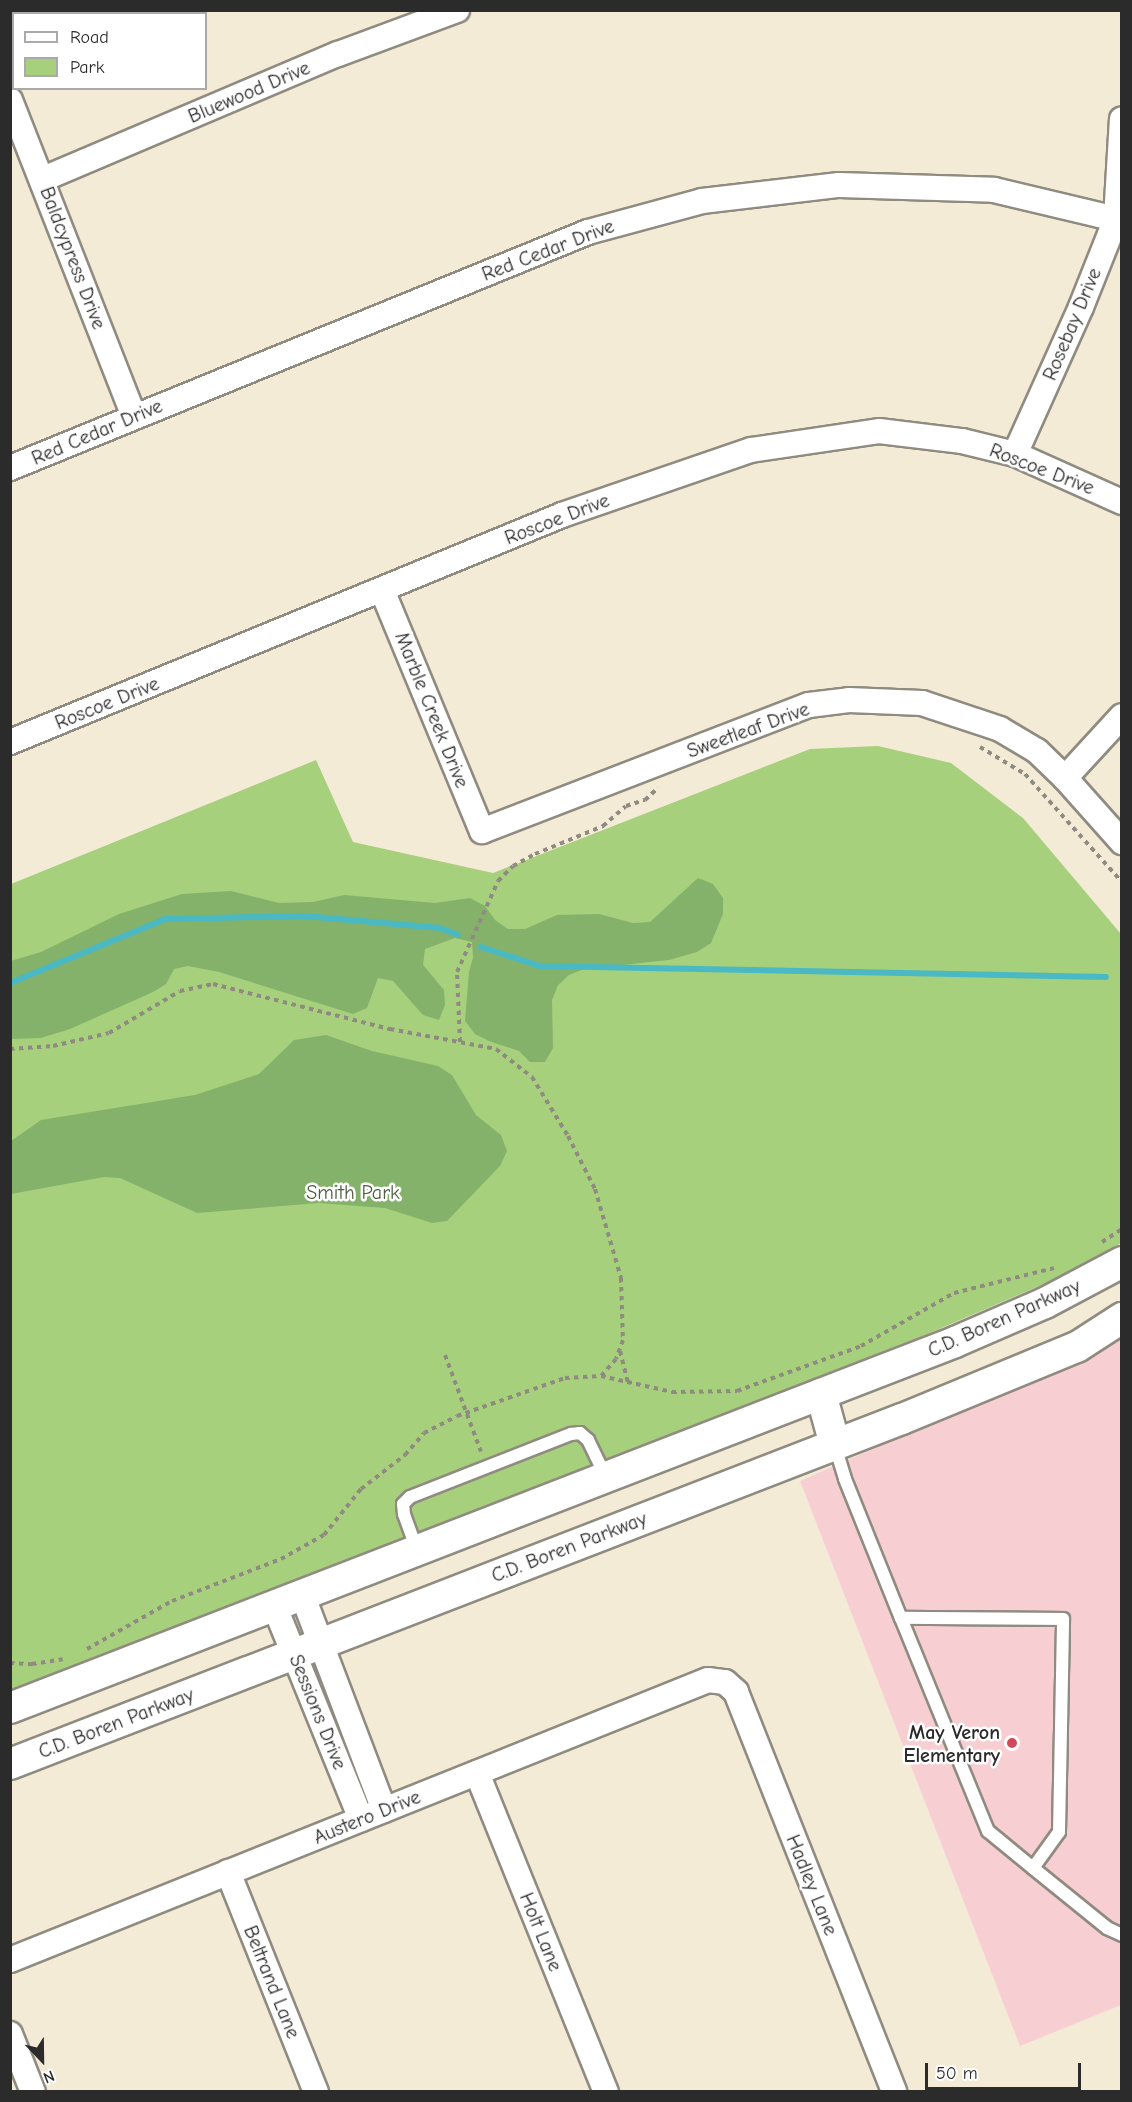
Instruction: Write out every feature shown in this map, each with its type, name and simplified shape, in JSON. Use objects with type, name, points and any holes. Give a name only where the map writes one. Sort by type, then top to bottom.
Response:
[{"type":"street","name":"Bluewood Drive","points":[[43,179],[338,54],[457,10]]},
{"type":"street","name":"Baldcypress Drive","points":[[10,100],[43,179],[134,416]]},
{"type":"street","name":"Rosebay Drive","points":[[1015,454],[1081,307],[1116,219],[1122,119]]},
{"type":"street","name":"Red Cedar Drive","points":[[10,468],[588,232],[702,201],[839,185],[994,190],[1116,219]]},
{"type":"street","name":"Roscoe Drive","points":[[10,742],[562,515],[751,450],[879,431],[962,441],[1015,454],[1122,502]]},
{"type":"street","name":"Marble Creek Drive","points":[[382,590],[482,831]]},
{"type":"street","name":"Sweetleaf Drive","points":[[482,831],[809,705],[849,700],[922,703],[1000,729],[1037,751],[1065,778],[1122,842]]},
{"type":"street","points":[[1065,778],[1122,716]]},
{"type":"street","name":"C.D. Boren Parkway","points":[[10,1708],[1005,1322],[1122,1262]]},
{"type":"street","name":"C.D. Boren Parkway","points":[[10,1764],[835,1445],[1077,1347],[1122,1318]]},
{"type":"street","points":[[821,1394],[835,1445]]},
{"type":"street","name":"Sessions Drive","points":[[302,1594],[307,1648],[361,1819]]},
{"type":"street","name":"Sessions Drive","points":[[274,1605],[307,1648],[384,1810]]},
{"type":"street","name":"Austero Drive","points":[[10,1960],[708,1680],[725,1682]]},
{"type":"street","name":"Hadley Lane","points":[[725,1682],[736,1692],[894,2091]]},
{"type":"street","name":"Holt Lane","points":[[477,1773],[606,2091]]},
{"type":"street","name":"Beltrand Lane","points":[[228,1872],[316,2091]]},
{"type":"street","points":[[10,2034],[33,2091]]},
{"type":"lane","points":[[417,1550],[404,1514],[403,1504],[410,1497],[571,1434],[580,1433],[588,1440],[606,1477]]},
{"type":"lane","points":[[835,1445],[901,1618],[988,1831],[1107,1928],[1122,1935]]},
{"type":"lane","points":[[901,1618],[1063,1619],[1059,1832],[1033,1868]]},
{"type":"path","points":[[970,741],[1025,774],[1122,882]]},
{"type":"path","points":[[459,1042],[457,972],[498,881],[513,866],[535,854],[603,826],[626,806],[645,800],[662,785]]},
{"type":"path","points":[[10,1049],[52,1046],[109,1033],[180,991],[213,984],[390,1029],[496,1049],[532,1077],[568,1136],[595,1190],[621,1278],[623,1340],[616,1359],[601,1376]]},
{"type":"path","points":[[1093,1247],[1122,1229]]},
{"type":"path","points":[[80,1653],[172,1601],[281,1559],[324,1535],[361,1489],[405,1455],[424,1433],[466,1413],[565,1377],[601,1376],[672,1392],[737,1391],[861,1346],[954,1293],[1020,1279],[1059,1267]]},
{"type":"path","points":[[620,1350],[628,1382]]},
{"type":"path","points":[[445,1355],[486,1467]]},
{"type":"path","points":[[10,1664],[32,1664],[70,1658]]},
{"type":"shaded area","name":"May Veron Elementary","points":[[1121,1337],[1121,2005],[1020,2046],[800,1481],[1090,1354]]},
{"type":"green space","name":"Smith Park","points":[[878,746],[951,763],[1023,818],[1121,934],[1121,1243],[1074,1271],[923,1336],[11,1692],[11,884],[316,760],[353,842],[493,873],[810,749]]},
{"type":"green space","points":[[698,878],[713,884],[723,898],[723,914],[711,943],[697,952],[669,960],[584,969],[569,975],[558,985],[552,1000],[553,1048],[545,1062],[530,1062],[519,1051],[475,1034],[465,1021],[469,972],[473,958],[472,942],[455,938],[425,949],[423,965],[444,990],[445,1005],[439,1020],[423,1015],[393,981],[378,978],[367,1008],[353,1014],[219,972],[188,966],[174,969],[166,984],[153,992],[70,1029],[41,1038],[11,1039],[11,961],[41,952],[119,914],[182,894],[231,891],[279,903],[313,902],[344,895],[435,903],[470,898],[485,906],[495,920],[508,929],[525,929],[557,915],[599,914],[633,923],[650,922]]},
{"type":"green space","points":[[326,1035],[372,1051],[438,1066],[452,1075],[476,1115],[501,1135],[507,1151],[500,1166],[447,1221],[432,1223],[385,1208],[319,1203],[197,1213],[120,1178],[104,1177],[11,1194],[11,1141],[41,1120],[195,1095],[259,1074],[294,1040]]},
{"type":"waterway","points":[[10,983],[165,919],[305,916],[440,928],[458,935]]},
{"type":"waterway","points":[[481,947],[540,966],[1106,977]]},
{"type":"place","name":"May Veron Elementary","points":[[1012,1743]]}]
